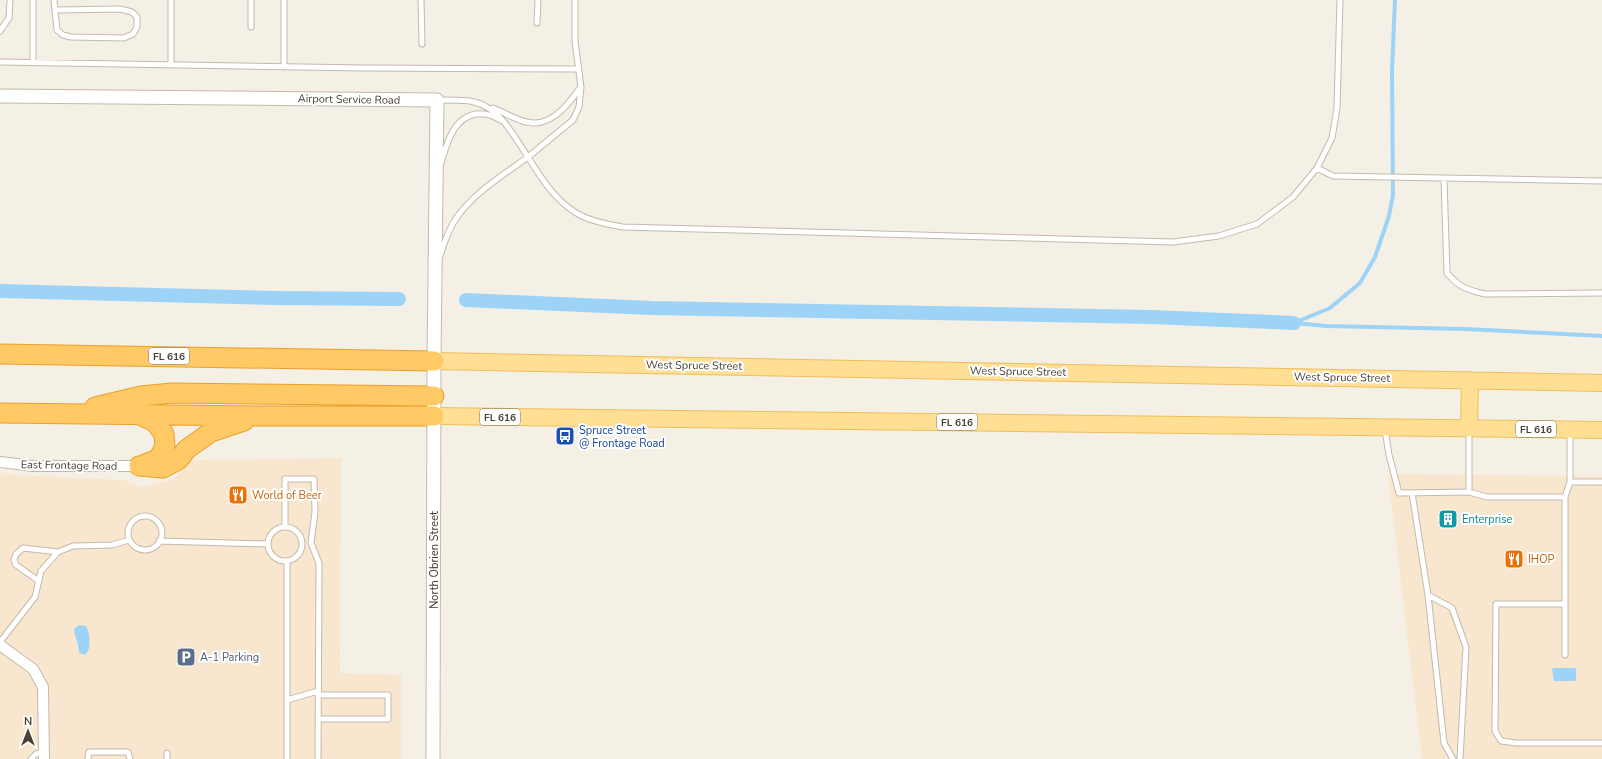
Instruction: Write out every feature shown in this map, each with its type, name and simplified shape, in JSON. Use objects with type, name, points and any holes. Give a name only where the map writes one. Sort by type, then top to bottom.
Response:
[{"type":"highway","name":"FL 616","points":[[0,354],[434,361]]},
{"type":"highway","points":[[54,414],[84,410],[141,396],[172,393],[434,396]]},
{"type":"highway","name":"FL 616","points":[[4,414],[434,416]]},
{"type":"highway","points":[[139,415],[155,422],[164,434],[165,448],[158,459],[139,466]]},
{"type":"highway","points":[[139,466],[163,468],[178,460],[187,449],[211,432],[257,416]]},
{"type":"main road","name":"West Spruce Street","points":[[434,361],[1602,383]]},
{"type":"main road","points":[[1469,428],[1470,380]]},
{"type":"main road","name":"FL 616","points":[[434,416],[1602,430]]},
{"type":"street","name":"Airport Service Road","points":[[0,96],[438,100]]},
{"type":"street","points":[[434,361],[438,100]]},
{"type":"street","name":"North Obrien Street","points":[[433,759],[434,361]]},
{"type":"street","name":"East Frontage Road","points":[[0,462],[33,466],[139,466]]},
{"type":"street","points":[[0,644],[33,669],[44,687],[44,756]]},
{"type":"lane","points":[[0,31],[9,18],[10,0]]},
{"type":"lane","points":[[33,0],[33,63]]},
{"type":"lane","points":[[54,0],[55,10],[57,30],[63,35],[71,37],[124,38],[133,34],[137,27],[137,18],[132,12],[120,9],[55,10]]},
{"type":"lane","points":[[171,0],[171,65]]},
{"type":"lane","points":[[250,27],[251,0]]},
{"type":"lane","points":[[284,0],[284,67]]},
{"type":"lane","points":[[421,0],[422,44]]},
{"type":"lane","points":[[537,23],[538,0]]},
{"type":"lane","points":[[436,269],[446,238],[457,217],[476,196],[528,157],[573,120],[579,107],[581,87],[575,42],[575,0]]},
{"type":"lane","points":[[479,104],[496,113],[506,124],[542,179],[564,204],[584,217],[608,225],[623,227],[1173,242],[1220,236],[1257,224],[1294,197],[1316,168],[1332,138],[1337,108],[1340,0]]},
{"type":"lane","points":[[0,62],[284,67],[578,69]]},
{"type":"lane","points":[[438,100],[479,104],[522,120],[535,123],[551,118],[563,109],[581,87]]},
{"type":"lane","points":[[437,175],[451,133],[460,120],[469,116],[491,114],[506,124]]},
{"type":"lane","points":[[1316,168],[1333,176],[1413,179],[1602,182]]},
{"type":"lane","points":[[1444,179],[1447,272],[1455,282],[1469,290],[1485,294],[1602,293]]},
{"type":"lane","points":[[1385,427],[1389,455],[1399,493],[1469,492],[1487,497],[1565,497]]},
{"type":"lane","points":[[1469,428],[1469,492]]},
{"type":"lane","points":[[1565,655],[1565,497],[1570,482],[1570,429]]},
{"type":"lane","points":[[285,527],[285,479],[314,479],[315,512],[311,544],[319,563],[318,759]]},
{"type":"lane","points":[[1570,482],[1602,482]]},
{"type":"lane","points":[[1412,493],[1428,594],[1444,743],[1453,759]]},
{"type":"lane","points":[[145,516],[151,517],[160,525],[161,530],[159,541],[152,548],[146,550],[136,547],[129,540],[128,529],[134,519],[145,516]]},
{"type":"lane","points":[[285,527],[293,528],[298,532],[301,536],[303,544],[301,552],[297,557],[287,561],[281,561],[273,556],[268,544],[272,533],[276,529],[285,527]]},
{"type":"lane","points":[[0,644],[35,597],[41,570],[58,552],[73,546],[112,545],[129,540]]},
{"type":"lane","points":[[159,541],[268,544]]},
{"type":"lane","points":[[303,544],[311,544]]},
{"type":"lane","points":[[39,581],[16,565],[14,560],[16,554],[23,548],[58,552]]},
{"type":"lane","points":[[287,561],[287,759]]},
{"type":"lane","points":[[1428,594],[1452,608],[1466,647],[1460,759]]},
{"type":"lane","points":[[1565,604],[1496,604],[1495,731],[1501,741],[1516,743],[1602,743]]},
{"type":"lane","points":[[287,700],[318,693],[388,695],[388,719],[318,719]]},
{"type":"lane","points":[[88,759],[89,752],[128,752],[130,759]]},
{"type":"lane","points":[[31,759],[36,754],[44,756]]},
{"type":"shaded area","points":[[341,458],[340,673],[401,675],[401,759],[0,759],[0,472],[14,475],[123,480],[143,487],[175,478],[190,460]]},
{"type":"shaded area","points":[[1388,474],[1602,476],[1602,759],[1422,759]]},
{"type":"water","points":[[79,625],[86,626],[89,633],[89,649],[85,655],[79,653],[74,631],[74,629]]},
{"type":"water","points":[[1575,668],[1575,681],[1554,681],[1552,669]]},
{"type":"waterway","points":[[1294,323],[1330,308],[1360,283],[1375,257],[1389,216],[1393,195],[1392,71],[1395,0]]},
{"type":"waterway","points":[[0,291],[274,298],[399,299]]},
{"type":"waterway","points":[[466,300],[651,308],[1152,317],[1294,323]]},
{"type":"waterway","points":[[1295,323],[1326,326],[1465,329],[1602,336]]},
{"type":"place","name":"Spruce Street @ Frontage Road","points":[[565,436]]},
{"type":"place","name":"World of Beer","points":[[238,495]]},
{"type":"place","name":"Enterprise","points":[[1448,519]]},
{"type":"place","name":"IHOP","points":[[1514,559]]},
{"type":"place","name":"A-1 Parking","points":[[186,657]]}]
